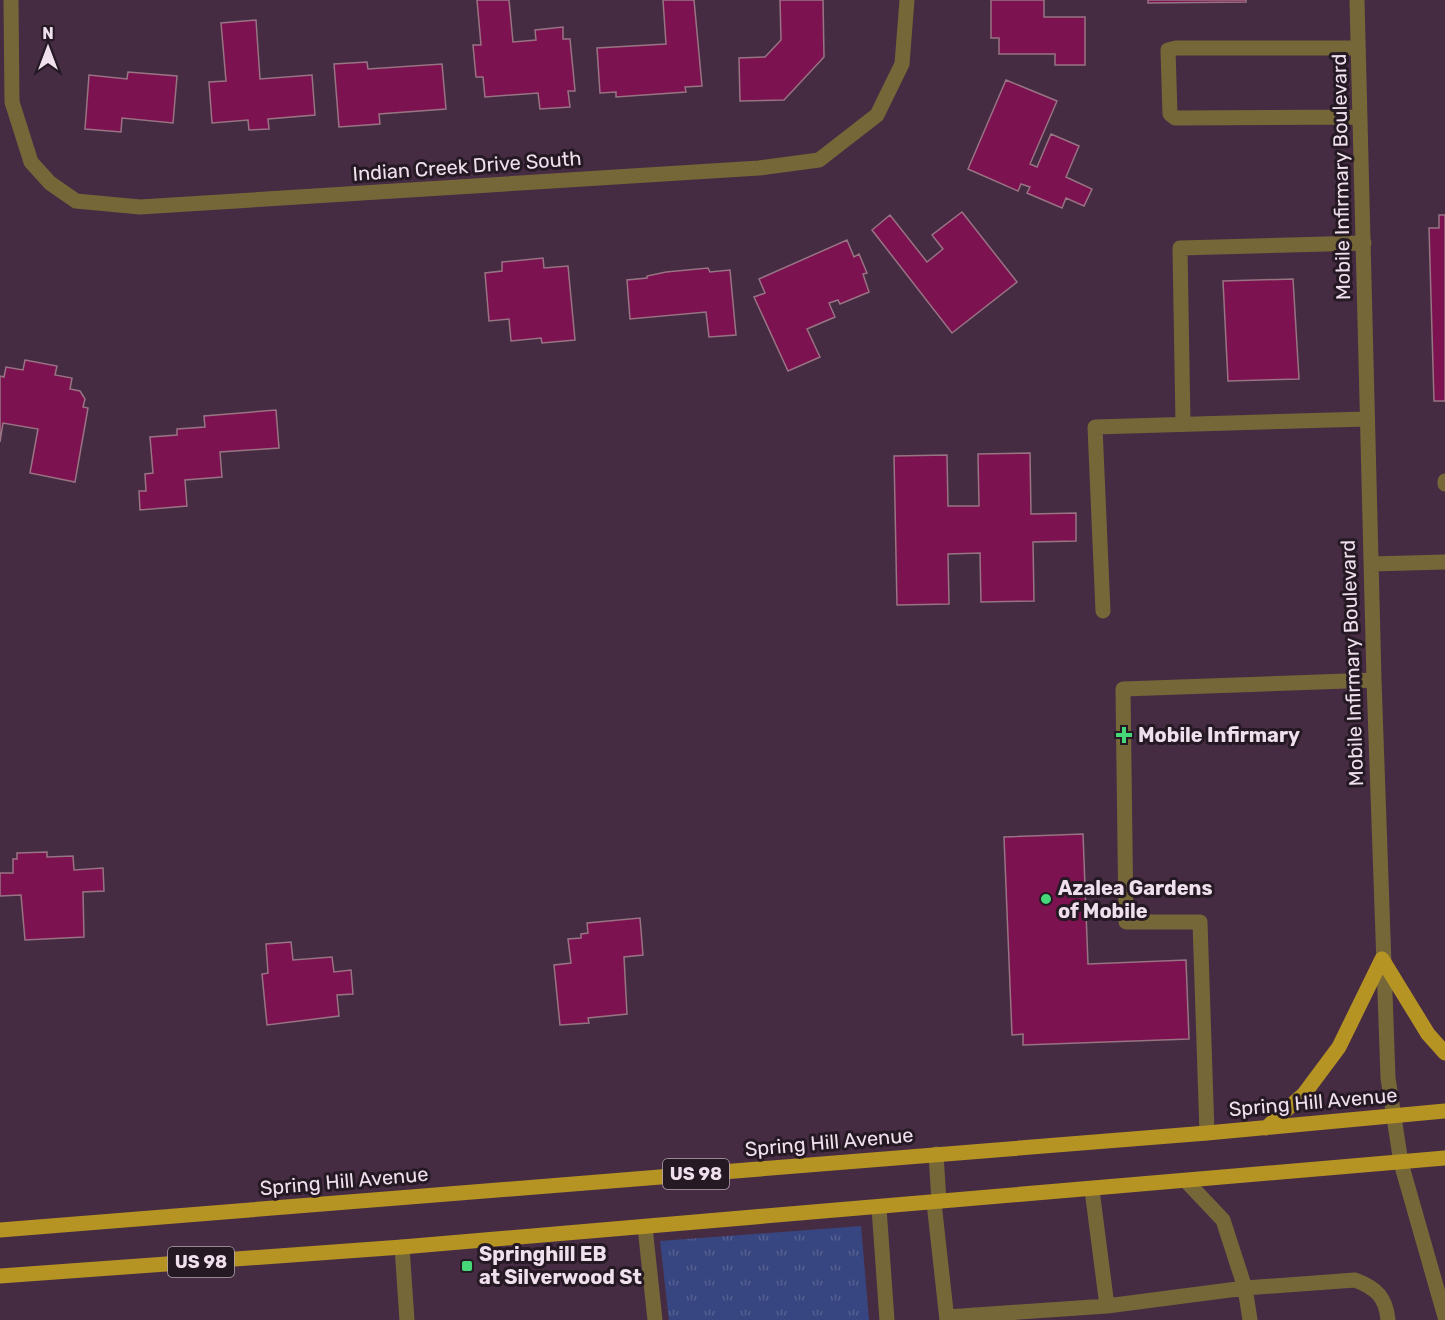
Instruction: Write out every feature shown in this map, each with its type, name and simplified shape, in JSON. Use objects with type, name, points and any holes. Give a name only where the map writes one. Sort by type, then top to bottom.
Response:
[{"type":"main road","points":[[1382,959],[1428,1034],[1445,1053]]},
{"type":"main road","points":[[1266,1128],[1304,1094],[1339,1047],[1382,959]]},
{"type":"main road","name":"Spring Hill Avenue","points":[[0,1230],[1207,1133],[1445,1111]]},
{"type":"main road","name":"US 98","points":[[0,1276],[402,1247],[1187,1182],[1445,1158]]},
{"type":"street","name":"Indian Creek Drive South","points":[[11,0],[12,102],[31,162],[50,183],[76,201],[140,207],[759,168],[819,160],[877,115],[902,64],[907,0]]},
{"type":"street","name":"Mobile Infirmary Boulevard","points":[[1357,0],[1382,959],[1392,1116],[1401,1163],[1445,1317]]},
{"type":"street","points":[[1358,48],[1176,48],[1168,50],[1167,60],[1170,114],[1175,118],[1360,117]]},
{"type":"street","points":[[1183,424],[1180,248],[1364,243]]},
{"type":"street","points":[[1103,611],[1095,427],[1367,419]]},
{"type":"street","points":[[1371,564],[1445,562]]},
{"type":"street","points":[[1207,1133],[1200,922],[1126,922],[1123,689],[1374,680]]},
{"type":"street","points":[[936,1154],[937,1203],[947,1318],[1107,1306],[1245,1287],[1355,1281],[1369,1286],[1386,1304],[1388,1320]]},
{"type":"street","points":[[1187,1182],[1223,1221],[1245,1287],[1250,1320]]},
{"type":"street","points":[[1092,1190],[1107,1306]]},
{"type":"street","points":[[879,1208],[887,1320]]},
{"type":"street","points":[[645,1227],[655,1320]]},
{"type":"street","points":[[402,1247],[407,1320]]},
{"type":"green space","points":[[861,1226],[869,1320],[669,1320],[660,1241]]},
{"type":"building","points":[[477,0],[509,0],[513,42],[536,40],[535,30],[563,27],[563,39],[570,39],[575,91],[568,91],[570,107],[540,109],[538,93],[485,97],[483,77],[476,77],[473,45],[481,45]]},
{"type":"building","points":[[663,0],[694,0],[702,86],[685,87],[686,92],[616,97],[616,92],[600,93],[597,48],[666,44]]},
{"type":"building","points":[[780,0],[823,0],[824,57],[784,100],[740,101],[739,58],[765,57],[781,40]]},
{"type":"building","points":[[991,0],[1044,0],[1044,17],[1085,17],[1085,65],[1055,65],[1055,54],[999,54],[999,38],[991,38]]},
{"type":"building","points":[[1148,0],[1246,0],[1246,2],[1148,3]]},
{"type":"building","points":[[256,20],[260,79],[312,75],[315,115],[268,119],[269,129],[249,130],[248,120],[212,123],[209,82],[226,81],[221,23]]},
{"type":"building","points":[[367,62],[368,69],[442,64],[446,109],[379,114],[380,124],[339,127],[334,64]]},
{"type":"building","points":[[128,72],[177,76],[173,123],[122,118],[121,132],[85,129],[89,75],[127,79]]},
{"type":"building","points":[[1006,80],[1057,101],[1030,164],[1037,167],[1051,134],[1079,146],[1066,177],[1092,189],[1084,206],[1066,198],[1062,208],[1027,193],[1030,187],[1021,184],[1018,191],[968,169]]},
{"type":"building","points":[[962,212],[1017,282],[952,333],[872,230],[890,215],[927,262],[943,249],[932,235]]},
{"type":"building","points":[[1439,215],[1445,215],[1445,401],[1434,401],[1429,228],[1439,228]]},
{"type":"building","points":[[847,240],[854,257],[859,254],[867,273],[863,274],[869,292],[840,304],[838,300],[829,303],[835,317],[807,329],[820,357],[788,371],[754,297],[765,293],[759,279]]},
{"type":"building","points":[[543,258],[544,268],[568,266],[575,340],[542,343],[541,338],[511,341],[509,319],[489,321],[485,273],[502,271],[502,262]]},
{"type":"building","points":[[708,268],[710,272],[730,270],[736,335],[709,337],[706,312],[630,319],[627,280],[647,278],[647,276],[666,272]]},
{"type":"building","points":[[1293,279],[1299,379],[1228,381],[1223,281]]},
{"type":"building","points":[[25,360],[57,366],[55,375],[72,378],[70,389],[80,391],[85,399],[83,407],[88,408],[75,482],[30,473],[38,429],[3,423],[0,442],[0,376],[4,377],[6,367],[23,370]]},
{"type":"building","points":[[276,410],[279,448],[220,452],[222,477],[185,480],[187,506],[140,510],[139,491],[146,491],[145,474],[153,473],[150,437],[177,435],[177,429],[205,427],[204,416]]},
{"type":"building","points":[[1030,453],[1031,514],[1076,513],[1076,541],[1033,542],[1034,601],[981,602],[980,553],[948,554],[949,604],[897,605],[894,456],[947,455],[948,506],[979,506],[978,454]]},
{"type":"building","name":"Azalea Gardens of Mobile","points":[[1083,834],[1088,964],[1186,960],[1189,1039],[1023,1045],[1023,1034],[1012,1035],[1004,837]]},
{"type":"building","points":[[47,852],[47,857],[73,856],[74,870],[103,868],[104,891],[83,892],[84,937],[25,940],[21,895],[0,896],[0,873],[13,873],[13,859],[17,859],[17,853]]},
{"type":"building","points":[[640,918],[643,955],[624,957],[627,1014],[588,1018],[589,1023],[560,1025],[554,965],[571,963],[568,939],[581,938],[581,934],[588,933],[587,923]]},
{"type":"building","points":[[291,942],[293,960],[332,957],[334,972],[351,970],[353,994],[337,995],[339,1016],[267,1025],[262,974],[268,973],[266,944]]},
{"type":"place","name":"Mobile Infirmary","points":[[1124,735]]},
{"type":"place","name":"Azalea Gardens of Mobile","points":[[1046,899]]},
{"type":"place","name":"Springhill EB at Silverwood St","points":[[467,1266]]}]
